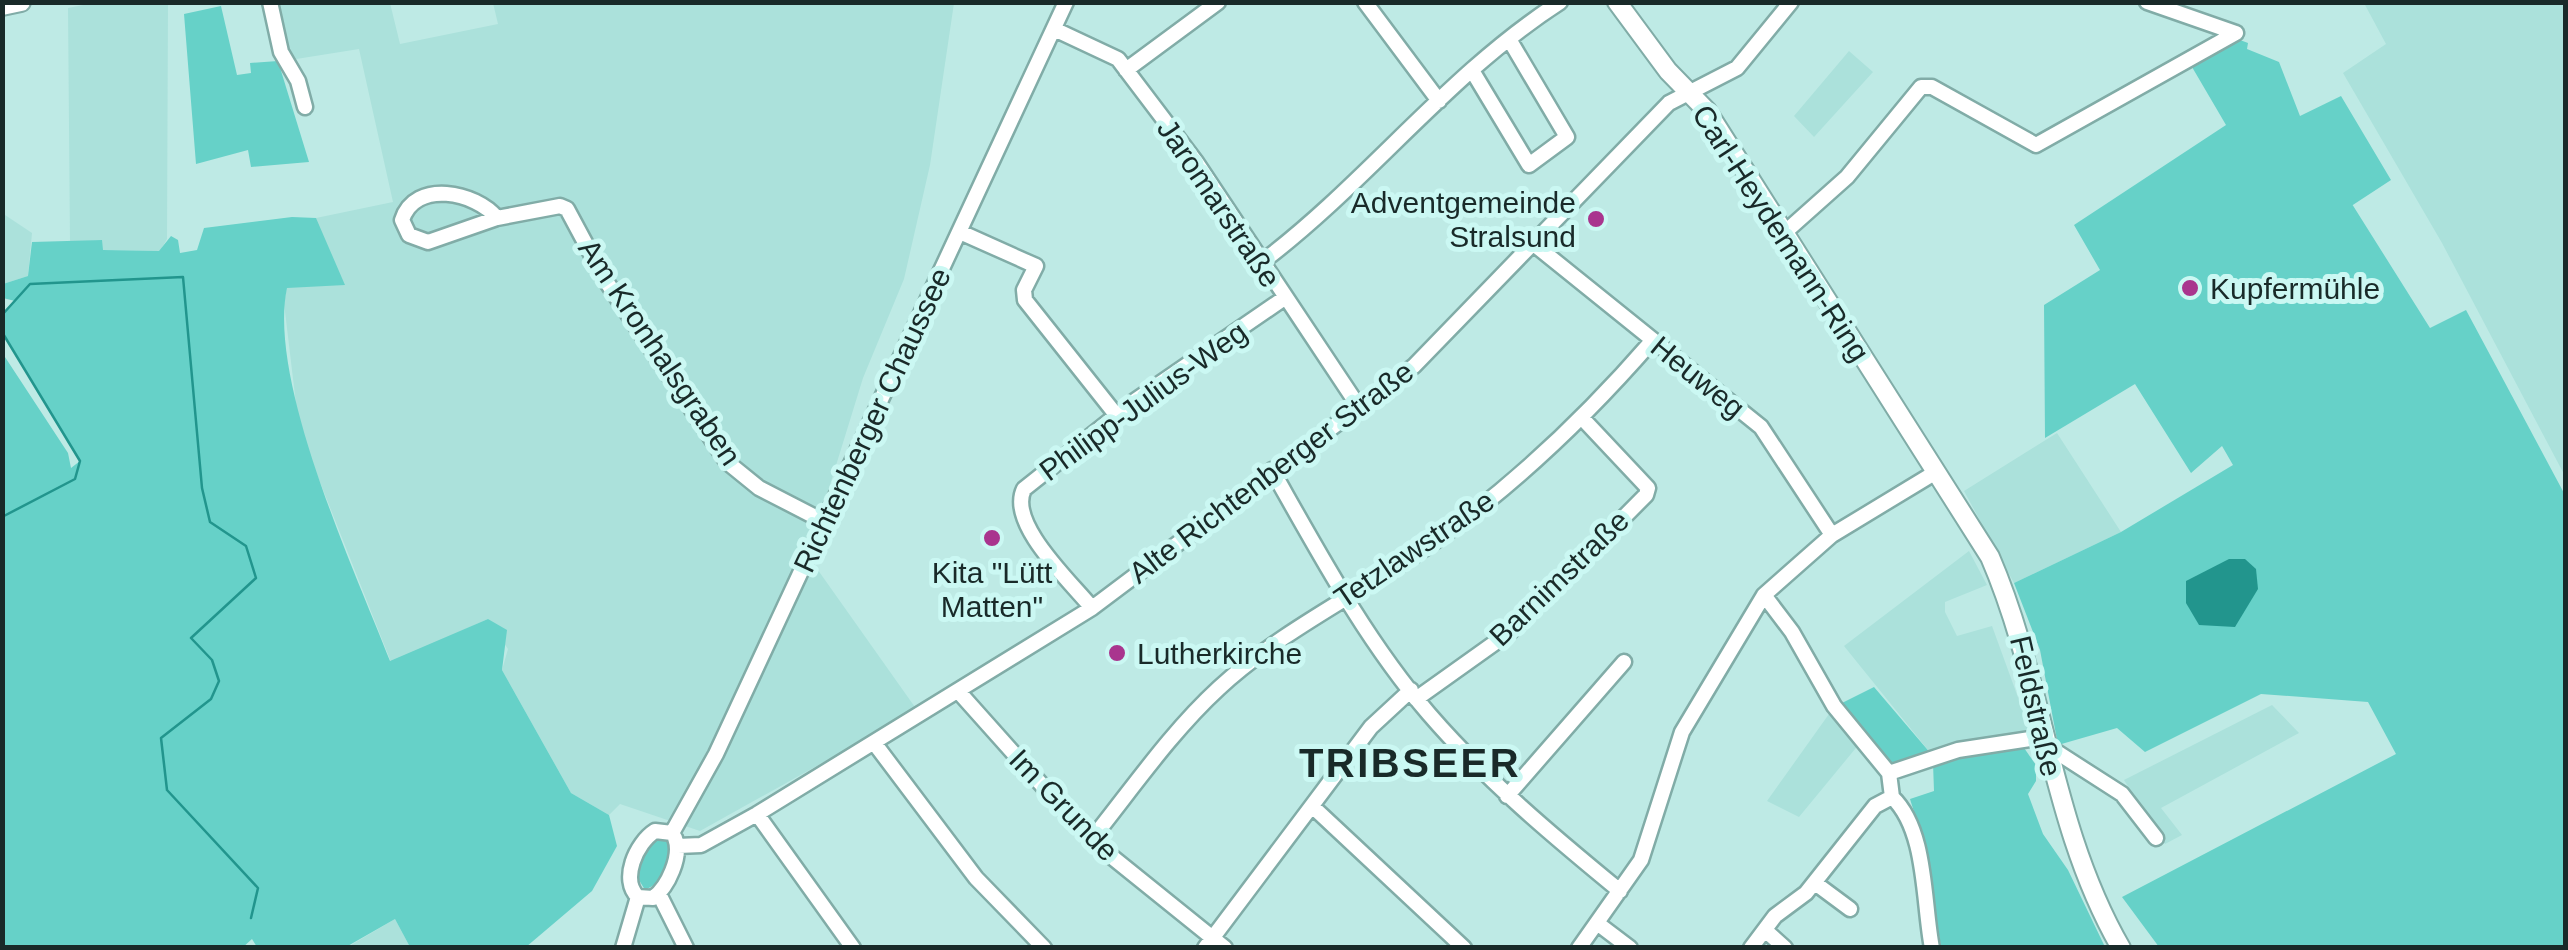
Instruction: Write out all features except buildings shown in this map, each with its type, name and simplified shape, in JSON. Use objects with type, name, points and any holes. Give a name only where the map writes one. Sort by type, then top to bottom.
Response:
[{"type":"main road","points":[[2,6],[21,2]]},
{"type":"main road","name":"Carl-Heydemann-Ring","points":[[1616,2],[1687,92],[1707,110],[1936,472]]},
{"type":"main road","name":"Feldstraße","points":[[1936,472],[1979,536],[2008,598],[2080,865],[2120,948]]},
{"type":"street","points":[[270,2],[281,52],[298,81],[304,106]]},
{"type":"street","name":"Richtenberger Chaussee","points":[[659,894],[675,840],[1066,2]]},
{"type":"street","points":[[1126,70],[1218,2]]},
{"type":"street","points":[[1365,2],[1439,101]]},
{"type":"street","points":[[1262,262],[1306,229],[1509,39],[1560,2]]},
{"type":"street","name":"Alte Richtenberger Straße","points":[[675,840],[702,846],[875,744],[1092,608],[1414,366],[1669,102],[1737,68],[1791,2]]},
{"type":"street","points":[[1782,234],[1836,188],[1922,87],[1932,87],[2036,145],[2236,33],[2147,2]]},
{"type":"street","name":"Jaromarstraße","points":[[1054,29],[1118,58],[1262,262],[1358,407]]},
{"type":"street","points":[[1473,72],[1530,164],[1567,137],[1509,39]]},
{"type":"street","name":"Am Kronhalsgraben","points":[[497,218],[478,200],[463,194],[422,199],[412,204],[402,220],[408,235],[428,242],[497,218],[567,208],[604,278],[727,462],[759,488],[825,522]]},
{"type":"street","points":[[960,232],[1036,266],[1024,290],[1025,300],[1116,416]]},
{"type":"street","name":"Heuweg","points":[[1535,245],[1760,427],[1832,535]]},
{"type":"street","name":"Philipp-Julius-Weg","points":[[1092,608],[1024,523],[1019,501],[1024,489],[1116,416],[1283,299]]},
{"type":"street","name":"Tetzlawstraße","points":[[1091,840],[1218,688],[1265,650],[1436,541],[1584,420],[1652,340]]},
{"type":"street","name":"Barnimstraße","points":[[1215,944],[1371,727],[1510,632],[1648,488],[1584,420]]},
{"type":"street","points":[[1272,470],[1345,597],[1414,694],[1507,796],[1620,891]]},
{"type":"street","points":[[1579,948],[1620,891],[1652,834],[1682,732],[1764,595],[1832,535],[1936,472]]},
{"type":"street","points":[[1764,595],[1792,632],[1834,706],[1890,773],[1892,797],[1904,808],[1913,835],[1932,948]]},
{"type":"street","points":[[1507,796],[1624,662]]},
{"type":"street","name":"Im Grunde","points":[[958,691],[1091,840],[1215,944]]},
{"type":"street","points":[[875,744],[976,878],[1044,948]]},
{"type":"street","points":[[1890,773],[1958,750],[2045,745],[2122,794],[2156,838]]},
{"type":"street","points":[[1751,948],[1815,883],[1875,806],[1892,797]]},
{"type":"street","points":[[1312,806],[1464,948]]},
{"type":"street","points":[[757,814],[853,948]]},
{"type":"street","points":[[638,897],[629,884],[629,874],[642,844],[654,831],[675,840]]},
{"type":"street","points":[[1815,883],[1850,909]]},
{"type":"street","points":[[638,897],[659,894],[686,948]]},
{"type":"street","points":[[623,948],[638,897]]},
{"type":"street","points":[[1597,923],[1630,948]]},
{"type":"street","points":[[1765,930],[1785,948]]},
{"type":"shaded area","points":[[93,3],[168,3],[167,239],[160,251],[102,250],[102,240],[70,242],[68,8]]},
{"type":"shaded area","points":[[275,3],[390,3],[400,44],[498,24],[493,3],[954,3],[930,165],[904,279],[863,378],[808,556],[917,710],[700,831],[620,804],[609,815],[571,793],[502,670],[508,649],[488,619],[391,662],[299,429],[284,303],[287,287],[319,234],[316,218],[393,202],[359,49],[290,60]]},
{"type":"shaded area","points":[[2364,3],[2565,3],[2565,476],[2442,243],[2343,73],[2386,44]]},
{"type":"shaded area","points":[[221,6],[237,75],[251,73],[250,63],[278,61],[309,162],[251,167],[248,150],[196,164],[184,14]]},
{"type":"shaded area","points":[[2240,40],[2248,43],[2247,49],[2279,62],[2300,116],[2341,96],[2391,180],[2353,205],[2430,328],[2466,310],[2565,495],[2565,947],[2159,947],[2122,897],[2396,754],[2368,702],[2261,694],[2145,752],[2117,728],[2058,745],[2040,650],[2014,583],[2121,532],[2233,465],[2222,446],[2191,473],[2135,384],[2045,438],[2044,305],[2100,270],[2074,225],[2226,125],[2192,67]]},
{"type":"shaded area","points":[[1849,51],[1873,72],[1814,137],[1794,116]]},
{"type":"shaded area","points":[[2,213],[32,233],[28,276],[3,284]]},
{"type":"shaded area","points":[[292,217],[316,218],[345,285],[287,288],[284,327],[290,373],[318,476],[390,661],[488,619],[507,630],[502,670],[571,793],[609,815],[617,846],[592,891],[526,947],[410,947],[395,919],[346,947],[257,947],[252,939],[242,948],[3,947],[3,354],[68,453],[71,468],[80,461],[3,332],[3,315],[15,301],[3,298],[3,284],[28,276],[32,242],[102,240],[103,250],[159,251],[171,236],[178,240],[180,253],[197,250],[204,228]]},
{"type":"shaded area","points":[[2057,433],[2121,532],[2014,583],[1964,491]]},
{"type":"shaded area","points":[[1969,551],[1987,585],[1945,602],[1945,612],[1957,636],[1992,626],[2032,736],[1932,755],[1844,646]]},
{"type":"shaded area","points":[[2229,559],[2245,559],[2256,569],[2258,589],[2235,627],[2199,625],[2186,603],[2186,581]]},
{"type":"shaded area","points":[[1874,687],[1932,755],[1890,766],[1838,705]]},
{"type":"shaded area","points":[[2272,705],[2299,733],[2161,808],[2182,835],[2165,844],[2124,780]]},
{"type":"shaded area","points":[[1829,714],[1860,743],[1799,817],[1767,801]]},
{"type":"shaded area","points":[[2022,745],[2036,765],[2036,781],[2028,794],[2043,834],[2068,870],[2105,947],[1941,947],[1924,844],[1910,799],[1934,791],[1933,763]]},
{"type":"shaded area","points":[[658,839],[668,842],[671,851],[658,883],[645,890],[636,875],[650,844]]},
{"type":"shaded area","points":[[395,919],[410,947],[346,948]]},
{"type":"waterway","points":[[2,315],[30,284],[183,277],[202,488],[210,522],[246,546],[256,578],[191,638],[212,660],[219,681],[211,699],[161,738],[167,790],[258,888],[251,918]]},
{"type":"waterway","points":[[2,332],[80,461],[75,479],[2,517]]},
{"type":"place","name":"Adventgemeinde Stralsund","points":[[1596,219]]},
{"type":"place","name":"Kupfermühle","points":[[2190,288]]},
{"type":"place","name":"Kita \"Lütt Matten\"","points":[[992,538]]},
{"type":"place","name":"Lutherkirche","points":[[1117,653]]},
{"type":"district","name":"TRIBSEER","points":[[1410,763]]}]
